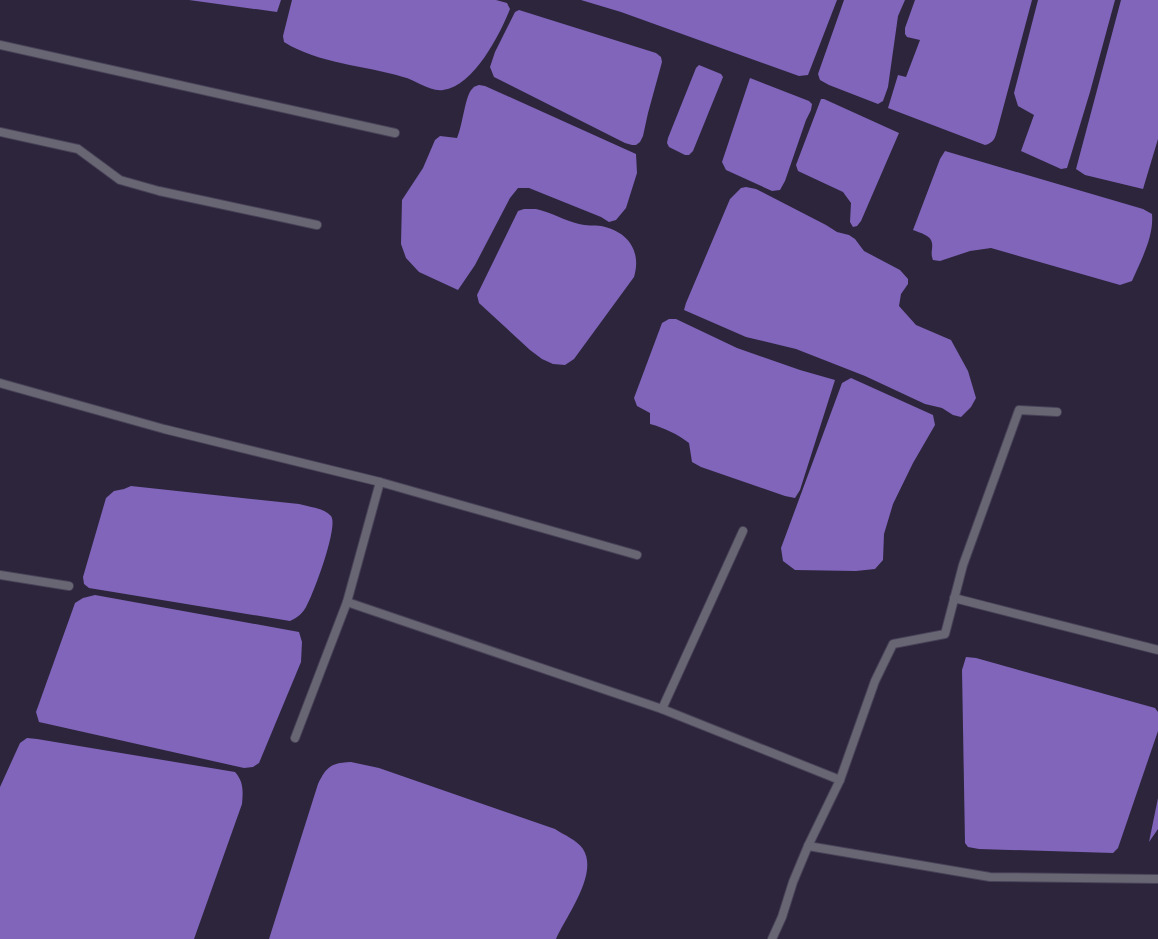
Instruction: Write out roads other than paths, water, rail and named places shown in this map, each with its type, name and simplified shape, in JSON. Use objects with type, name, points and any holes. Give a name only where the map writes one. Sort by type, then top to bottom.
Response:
[{"type":"street","points":[[0,45],[395,133]]},
{"type":"street","points":[[0,132],[78,149],[120,180],[159,191],[317,225]]},
{"type":"street","points":[[0,383],[164,429],[380,482],[637,555]]},
{"type":"street","points":[[772,939],[782,917],[793,882],[808,846],[840,780],[875,681],[893,644],[945,634],[962,565],[1019,410],[1057,412]]},
{"type":"street","points":[[295,738],[347,602],[380,482]]},
{"type":"street","points":[[662,709],[743,531]]},
{"type":"street","points":[[0,575],[69,586]]},
{"type":"street","points":[[954,598],[1158,650]]},
{"type":"street","points":[[347,602],[662,709],[840,780]]},
{"type":"street","points":[[808,846],[990,877],[1158,878]]}]
